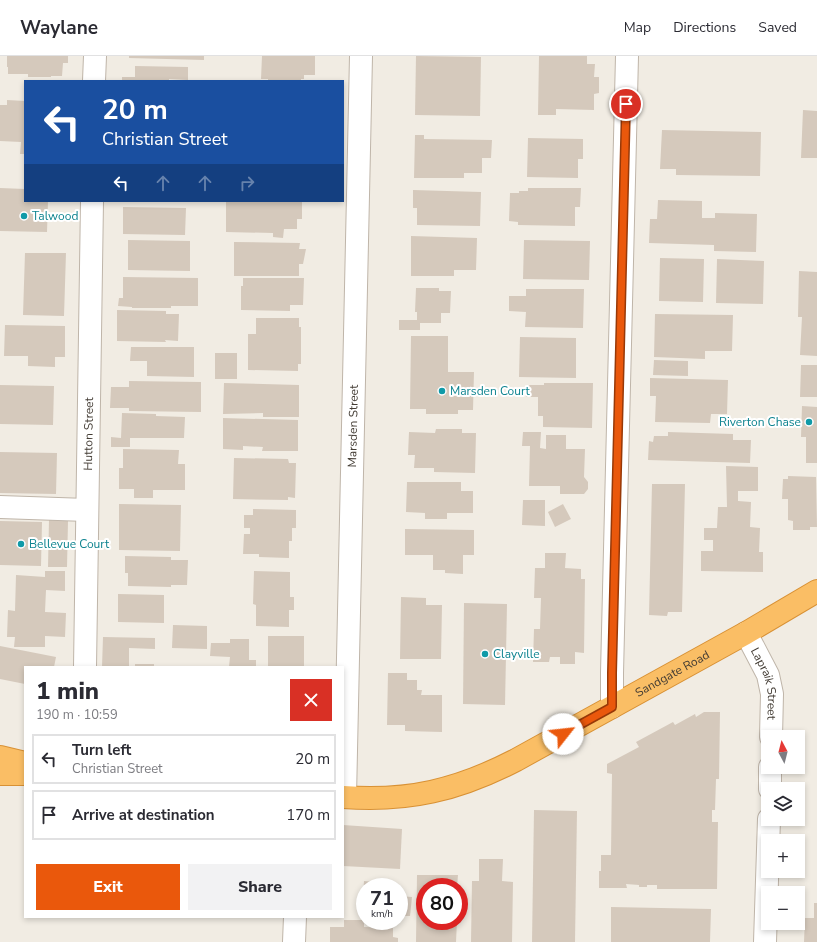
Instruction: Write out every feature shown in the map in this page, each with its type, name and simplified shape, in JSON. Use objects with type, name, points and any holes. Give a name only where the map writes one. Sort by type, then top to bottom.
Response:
[{"type":"highway","name":"Sandgate Road","points":[[344,797],[391,797],[417,794],[463,784],[490,774],[746,633],[817,592]]},
{"type":"highway","points":[[0,757],[24,763]]},
{"type":"highway","points":[[0,774],[24,774]]},
{"type":"street","points":[[94,80],[95,56]]},
{"type":"street","name":"Marsden Street","points":[[344,797],[361,56]]},
{"type":"street","points":[[612,707],[627,56]]},
{"type":"street","name":"Hutton Street","points":[[85,666],[92,202]]},
{"type":"street","points":[[0,507],[87,510]]},
{"type":"street","name":"Lapraik Street","points":[[746,633],[768,675],[772,694],[771,730]]},
{"type":"street","points":[[765,942],[769,826]]},
{"type":"street","points":[[294,942],[295,918]]},
{"type":"building","points":[[7,56],[68,56],[68,63],[63,63],[62,76],[28,77],[28,74],[8,74]]},
{"type":"building","points":[[129,56],[204,56],[204,60],[129,58]]},
{"type":"building","points":[[262,56],[315,56],[315,75],[304,75],[304,79],[301,80],[261,79]]},
{"type":"building","points":[[416,56],[481,57],[480,116],[415,115]]},
{"type":"building","points":[[539,56],[587,56],[587,64],[595,64],[594,77],[599,77],[599,93],[594,94],[594,110],[556,109],[556,115],[538,115]]},
{"type":"building","points":[[135,66],[188,67],[188,80],[122,80],[122,77],[135,77]]},
{"type":"building","points":[[7,100],[24,101],[24,154],[20,154],[21,142],[0,141],[0,105],[7,105]]},
{"type":"building","points":[[803,110],[817,111],[817,158],[801,158]]},
{"type":"building","points":[[662,130],[761,132],[760,176],[676,175],[676,169],[660,169]]},
{"type":"building","points":[[415,135],[424,135],[424,139],[492,140],[491,158],[482,158],[482,173],[464,173],[464,178],[414,178]]},
{"type":"building","points":[[528,138],[583,139],[583,159],[578,159],[578,178],[527,177]]},
{"type":"building","name":"Talwood","points":[[0,188],[24,189],[24,202],[48,202],[47,232],[0,231]]},
{"type":"building","points":[[528,188],[581,188],[580,207],[575,207],[575,226],[518,225],[518,222],[509,221],[510,193],[528,191]]},
{"type":"building","points":[[413,190],[481,192],[480,226],[417,225],[417,208],[413,208]]},
{"type":"building","points":[[658,200],[702,201],[702,218],[715,218],[715,213],[757,214],[756,252],[714,251],[714,245],[649,243],[650,219],[657,219]]},
{"type":"building","points":[[226,202],[302,202],[302,219],[297,219],[297,229],[284,229],[283,238],[273,237],[273,233],[226,232]]},
{"type":"building","points":[[123,207],[186,208],[185,235],[123,234]]},
{"type":"building","points":[[411,236],[477,238],[476,270],[454,270],[454,276],[411,276]]},
{"type":"building","points":[[128,240],[190,241],[190,271],[128,270]]},
{"type":"building","points":[[524,240],[590,241],[589,280],[523,279]]},
{"type":"building","points":[[234,242],[300,243],[299,249],[306,249],[303,264],[299,264],[299,276],[234,276]]},
{"type":"building","points":[[25,253],[66,253],[64,316],[23,315]]},
{"type":"building","points":[[660,258],[704,259],[703,302],[659,301]]},
{"type":"building","points":[[717,259],[764,261],[763,304],[716,303]]},
{"type":"building","points":[[799,271],[817,272],[817,356],[800,355],[802,317],[798,317]]},
{"type":"building","points":[[123,277],[198,278],[198,306],[132,308],[118,306],[119,298],[123,298]]},
{"type":"building","points":[[243,278],[304,278],[303,305],[290,305],[290,311],[241,310],[241,286],[243,286]]},
{"type":"building","points":[[416,288],[439,288],[439,291],[451,291],[450,313],[441,313],[441,323],[420,323],[420,330],[399,330],[399,320],[417,320],[417,312],[415,312]]},
{"type":"building","points":[[526,289],[584,289],[583,328],[525,327],[526,312],[509,311],[509,296],[526,296]]},
{"type":"building","points":[[117,310],[166,311],[166,314],[179,314],[178,341],[117,341]]},
{"type":"building","points":[[655,314],[733,315],[732,351],[705,351],[705,359],[654,357]]},
{"type":"building","points":[[256,318],[299,318],[299,327],[301,327],[301,364],[298,364],[298,371],[248,370],[248,334],[256,334]]},
{"type":"building","points":[[5,325],[65,326],[65,357],[55,357],[55,367],[28,366],[28,356],[4,356]]},
{"type":"building","name":"Marsden Court","points":[[411,336],[448,336],[448,372],[474,372],[473,410],[458,410],[458,414],[426,414],[426,409],[410,409]]},
{"type":"building","points":[[520,337],[576,338],[576,378],[519,377]]},
{"type":"building","points":[[131,347],[194,347],[194,377],[147,376],[147,361],[130,361]]},
{"type":"building","points":[[215,353],[237,353],[237,379],[215,379]]},
{"type":"building","points":[[654,360],[688,361],[688,376],[653,375]]},
{"type":"building","points":[[801,365],[817,365],[817,397],[800,397]]},
{"type":"building","points":[[650,378],[728,380],[727,414],[711,414],[710,423],[655,422],[656,396],[650,396]]},
{"type":"building","points":[[129,381],[201,382],[201,412],[129,411],[129,408],[110,408],[111,387],[129,387]]},
{"type":"building","points":[[224,383],[299,385],[299,417],[263,417],[263,413],[223,414]]},
{"type":"building","points":[[544,383],[593,383],[592,428],[543,427],[543,416],[538,416],[538,397],[526,397],[526,385],[544,385]]},
{"type":"building","points":[[0,385],[54,386],[53,425],[0,424]]},
{"type":"building","name":"Riverton Chase","points":[[802,406],[817,407],[817,463],[806,463],[806,437],[801,437]]},
{"type":"building","points":[[122,413],[185,417],[184,438],[130,438],[130,447],[111,447],[111,437],[121,438]]},
{"type":"building","points":[[223,418],[298,420],[298,451],[262,451],[263,447],[243,446],[243,450],[223,449]]},
{"type":"building","points":[[436,429],[462,429],[462,433],[476,433],[475,473],[434,472],[434,468],[414,468],[415,455],[408,455],[409,432],[435,433]]},
{"type":"building","points":[[523,432],[541,432],[540,448],[546,449],[546,435],[566,435],[566,449],[585,449],[584,477],[588,482],[588,489],[584,494],[560,494],[560,486],[529,486],[530,446],[522,446]]},
{"type":"building","points":[[668,432],[733,434],[733,440],[751,440],[750,463],[648,460],[649,441],[653,442],[654,436],[668,436]]},
{"type":"building","points":[[123,449],[179,450],[178,464],[185,464],[185,490],[153,490],[153,498],[134,498],[134,489],[119,489],[119,468],[123,468]]},
{"type":"building","points":[[0,452],[57,453],[56,494],[0,493]]},
{"type":"building","points":[[234,458],[288,459],[289,463],[296,463],[295,498],[288,497],[288,500],[233,499]]},
{"type":"building","points":[[726,466],[758,467],[758,491],[738,491],[738,501],[751,502],[750,527],[760,528],[759,552],[763,552],[763,572],[701,571],[701,551],[713,551],[713,540],[704,540],[704,528],[717,528],[718,507],[727,507]]},
{"type":"building","points":[[788,476],[816,477],[817,527],[810,527],[810,530],[793,530],[793,521],[788,520],[788,499],[782,499],[783,479],[788,479]]},
{"type":"building","points":[[407,482],[461,482],[461,491],[473,491],[473,513],[447,513],[447,519],[425,519],[425,513],[406,512]]},
{"type":"building","points":[[652,484],[685,484],[682,612],[668,612],[667,616],[649,615]]},
{"type":"building","points":[[523,500],[545,500],[545,526],[522,525]]},
{"type":"building","points":[[119,504],[181,505],[180,551],[119,550]]},
{"type":"building","points":[[563,504],[571,519],[555,527],[548,512]]},
{"type":"building","points":[[253,509],[296,510],[296,528],[292,528],[292,541],[289,541],[289,558],[259,557],[259,554],[243,554],[244,534],[250,534],[250,528],[244,528],[244,515],[253,515]]},
{"type":"building","points":[[49,520],[68,521],[67,567],[48,567]]},
{"type":"building","name":"Bellevue Court","points":[[0,521],[42,522],[41,566],[0,565]]},
{"type":"building","points":[[405,529],[474,530],[474,555],[463,555],[463,574],[445,573],[445,570],[433,570],[433,555],[405,555]]},
{"type":"building","points":[[545,553],[566,553],[565,568],[581,569],[581,579],[585,579],[584,653],[575,652],[575,664],[560,664],[560,657],[550,657],[549,662],[533,662],[534,629],[540,629],[541,598],[534,598],[535,568],[545,568]]},
{"type":"building","points":[[125,556],[171,557],[171,560],[188,560],[187,585],[171,585],[171,587],[128,586],[128,573],[125,573]]},
{"type":"building","points":[[45,571],[65,571],[65,591],[46,590],[45,612],[66,613],[65,637],[45,636],[45,647],[14,647],[15,637],[7,637],[8,610],[15,611],[16,575],[45,577]]},
{"type":"building","points":[[254,571],[290,572],[290,597],[294,597],[294,610],[289,610],[289,627],[256,626],[256,605],[253,604]]},
{"type":"building","points":[[118,594],[164,595],[164,623],[118,622]]},
{"type":"building","points":[[401,597],[426,598],[426,605],[442,605],[441,659],[400,659]]},
{"type":"building","name":"Clayville","points":[[464,603],[507,604],[505,705],[463,704]]},
{"type":"building","points":[[173,625],[207,626],[207,649],[172,648]]},
{"type":"building","points":[[268,636],[304,636],[304,666],[268,666]]},
{"type":"building","points":[[103,637],[155,638],[155,649],[129,648],[129,666],[102,666]]},
{"type":"building","points":[[230,639],[249,639],[249,660],[256,660],[256,666],[229,666],[230,657],[210,656],[211,643],[230,643]]},
{"type":"building","points":[[0,646],[56,657],[54,666],[24,666],[24,684],[0,679]]},
{"type":"building","points":[[135,664],[154,664],[154,666],[135,666]]},
{"type":"building","points":[[388,673],[407,673],[407,680],[417,680],[417,690],[422,690],[421,695],[442,695],[442,732],[405,731],[405,725],[387,725]]},
{"type":"building","points":[[704,712],[720,712],[719,779],[716,779],[715,810],[712,810],[712,822],[718,822],[717,889],[657,889],[657,885],[639,887],[639,885],[626,884],[627,888],[599,888],[601,855],[611,855],[612,774],[607,773],[607,764],[639,747],[636,742],[673,722],[675,725],[695,714],[696,717]]},
{"type":"building","points":[[534,810],[577,811],[575,942],[532,942]]},
{"type":"building","points":[[344,825],[402,829],[400,869],[344,866]]},
{"type":"building","points":[[479,859],[503,859],[502,881],[513,882],[512,942],[471,942],[472,881],[479,881]]},
{"type":"building","points":[[417,875],[458,875],[458,878],[417,878]]},
{"type":"building","points":[[408,897],[412,897],[410,916],[408,916]]},
{"type":"building","points":[[814,903],[817,903],[817,942],[804,942],[805,918],[814,918]]},
{"type":"building","points":[[611,907],[711,909],[710,942],[611,942]]},
{"type":"building","points":[[344,920],[356,920],[356,930],[393,930],[393,937],[398,938],[398,942],[330,942],[330,927],[344,927]]},
{"type":"building","points":[[416,930],[457,930],[456,942],[416,942]]},
{"type":"place","name":"Talwood","points":[[24,216]]},
{"type":"place","name":"Marsden Court","points":[[442,391]]},
{"type":"place","name":"Riverton Chase","points":[[809,422]]},
{"type":"place","name":"Bellevue Court","points":[[21,544]]},
{"type":"place","name":"Clayville","points":[[485,654]]},
{"type":"route","points":[[563,734],[612,707],[626,104]]}]
